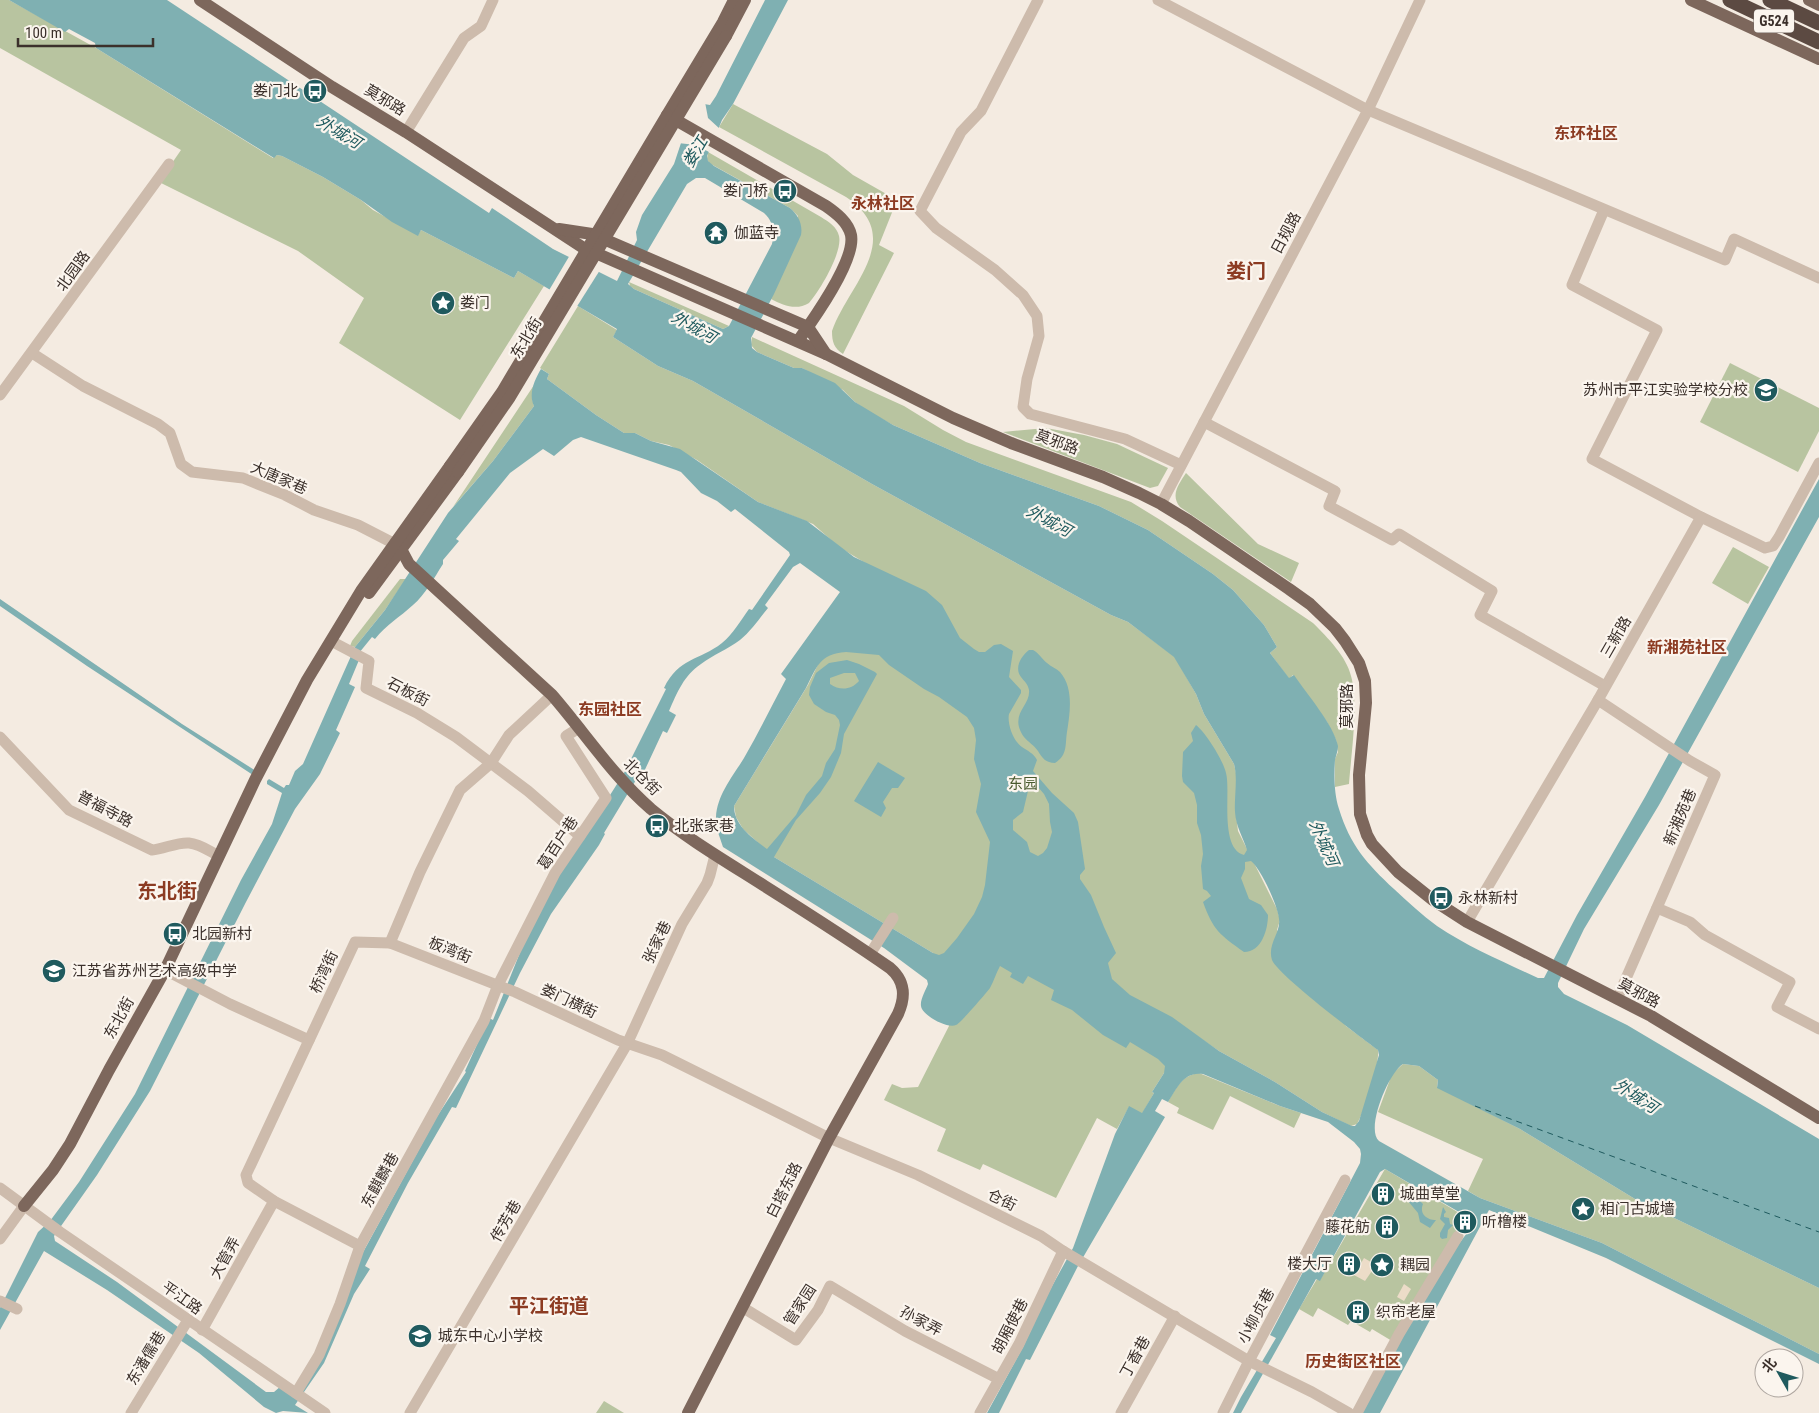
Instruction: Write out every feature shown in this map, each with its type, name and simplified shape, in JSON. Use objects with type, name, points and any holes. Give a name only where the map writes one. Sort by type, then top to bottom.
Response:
[{"type":"highway","name":"G524","points":[[1730,0],[1819,42]]},
{"type":"highway","name":"G524","points":[[1770,0],[1819,23]]},
{"type":"main road","name":"莫邪路","points":[[200,0],[582,247],[798,341],[954,418],[1011,443],[1103,477],[1161,504],[1310,604],[1346,641],[1359,663],[1365,681],[1366,703],[1359,775],[1360,814],[1367,835],[1383,857],[1417,888],[1467,922],[1651,1016],[1819,1118]]},
{"type":"main road","points":[[722,34],[734,0]]},
{"type":"main road","points":[[722,34],[745,0]]},
{"type":"main road","points":[[1691,0],[1819,59]]},
{"type":"main road","points":[[1809,0],[1819,5]]},
{"type":"main road","name":"东北街","points":[[24,1206],[53,1170],[70,1144],[165,970],[255,780],[307,680],[331,641],[397,546],[510,397],[722,34]]},
{"type":"main road","points":[[672,118],[831,209],[843,220],[849,230],[851,247],[846,262],[808,328],[798,341]]},
{"type":"main road","name":"莫邪路","points":[[554,228],[592,234],[776,313],[808,328],[826,354]]},
{"type":"main road","name":"北仓街","points":[[397,546],[409,564],[552,695],[616,775],[671,826],[714,855],[873,949],[901,980]]},
{"type":"main road","name":"白塔东路","points":[[688,1413],[829,1138],[900,1010],[903,989],[901,980]]},
{"type":"street","points":[[406,132],[464,38],[482,26],[493,0]]},
{"type":"street","points":[[1038,0],[981,111],[961,132],[920,211],[936,228],[995,270],[1023,295],[1037,316],[1039,336],[1027,379],[1023,407],[1030,414],[1125,440],[1181,465]]},
{"type":"street","points":[[1158,0],[1368,110],[1604,210],[1725,260],[1734,239],[1819,278]]},
{"type":"street","name":"日规路","points":[[1161,504],[1368,110],[1420,0]]},
{"type":"street","name":"北园路","points":[[0,395],[169,164]]},
{"type":"street","points":[[1604,210],[1572,285],[1657,330],[1592,459],[1701,517],[1765,548],[1773,546],[1819,463]]},
{"type":"street","name":"大唐家巷","points":[[32,353],[83,386],[170,433],[181,464],[192,472],[243,478],[285,495],[314,510],[358,525],[397,546]]},
{"type":"street","points":[[1204,422],[1335,491],[1329,506],[1392,540],[1399,534],[1492,591],[1480,615],[1606,686]]},
{"type":"street","name":"三新路","points":[[1467,922],[1598,700],[1701,517]]},
{"type":"street","name":"石板街","points":[[331,641],[369,661],[366,688],[417,713],[491,763]]},
{"type":"street","points":[[390,943],[420,872],[460,790],[491,763],[509,736],[552,695]]},
{"type":"street","name":"新湘苑巷","points":[[1598,700],[1687,760],[1715,775],[1617,999]]},
{"type":"street","name":"葛百户巷","points":[[505,988],[555,873],[606,798],[566,736],[579,728]]},
{"type":"street","name":"普福寺路","points":[[0,737],[69,810],[152,850],[187,842],[198,844],[219,856]]},
{"type":"street","points":[[491,763],[528,791],[580,836]]},
{"type":"street","name":"张家巷","points":[[627,1044],[682,924],[710,876],[714,855]]},
{"type":"street","points":[[1657,908],[1690,922],[1705,935],[1790,982],[1777,1007],[1819,1029]]},
{"type":"street","points":[[873,949],[891,920]]},
{"type":"street","name":"桥湾街","points":[[360,1246],[274,1201],[248,1182],[246,1175],[355,942],[390,943]]},
{"type":"street","name":"板湾街","points":[[390,943],[505,988]]},
{"type":"street","points":[[165,970],[309,1040]]},
{"type":"street","name":"娄门横街","points":[[505,988],[627,1044]]},
{"type":"street","name":"东麒麟巷","points":[[298,1394],[319,1356],[340,1304],[360,1246],[484,1021],[505,988]]},
{"type":"street","name":"仓街","points":[[627,1044],[662,1055],[829,1138],[918,1175],[1041,1236],[1271,1373],[1312,1392],[1349,1413]]},
{"type":"street","name":"传芳巷","points":[[410,1413],[627,1044]]},
{"type":"street","name":"小柳贞巷","points":[[1223,1413],[1249,1360],[1345,1180]]},
{"type":"street","name":"平江路","points":[[0,1188],[185,1323],[202,1330],[325,1413]]},
{"type":"street","name":"大管弄","points":[[202,1330],[274,1201]]},
{"type":"street","name":"东北街","points":[[0,1239],[24,1206]]},
{"type":"street","points":[[1357,1413],[1399,1334],[1458,1236]]},
{"type":"street","name":"胡厢使巷","points":[[980,1413],[1019,1344],[1065,1252]]},
{"type":"street","name":"管家园","points":[[742,1307],[796,1340],[818,1310],[830,1286]]},
{"type":"street","name":"孙家弄","points":[[830,1286],[905,1330],[999,1379]]},
{"type":"street","points":[[0,1302],[17,1309]]},
{"type":"street","name":"丁香巷","points":[[1122,1413],[1175,1316]]},
{"type":"street","name":"东潘儒巷","points":[[131,1413],[185,1323]]},
{"type":"green space","points":[[0,0],[9,0],[96,48],[273,158],[277,155],[282,156],[323,177],[361,200],[373,210],[418,235],[421,230],[514,278],[518,271],[544,286],[460,420],[339,343],[364,298],[298,251],[159,182],[181,150],[0,48]]},
{"type":"green space","points":[[733,104],[827,154],[853,175],[897,200],[879,245],[894,253],[843,354],[834,344],[832,331],[868,262],[873,245],[872,229],[864,213],[846,197],[719,127]]},
{"type":"green space","points":[[708,152],[835,227],[839,236],[839,243],[834,261],[824,281],[809,303],[794,307],[771,299],[798,216],[790,208],[709,163],[707,159]]},
{"type":"green space","points":[[629,282],[729,326],[723,329],[634,289],[630,286]]},
{"type":"green space","name":"东园","points":[[578,306],[617,330],[613,337],[658,366],[693,381],[872,484],[1111,615],[1128,622],[1175,657],[1196,694],[1204,714],[1234,764],[1238,831],[1277,909],[1280,920],[1277,930],[1346,1026],[1378,1050],[1377,1066],[1371,1088],[1357,1124],[1351,1126],[1322,1112],[1197,1036],[1164,1073],[1152,1092],[1154,1093],[1142,1114],[1129,1107],[1117,1129],[1097,1118],[1056,1198],[983,1164],[980,1170],[937,1151],[946,1129],[884,1100],[892,1084],[902,1088],[918,1087],[949,1026],[933,953],[774,857],[743,829],[736,817],[734,806],[808,685],[867,564],[839,547],[813,524],[758,502],[697,460],[669,445],[651,441],[635,433],[624,433],[547,379],[549,374],[540,368]]},
{"type":"green space","points":[[752,337],[904,406],[966,442],[1131,502],[1313,623],[1341,654],[1351,676],[1354,714],[1349,784],[1335,787],[1335,759],[1338,752],[1336,740],[1327,722],[1293,675],[1289,679],[1270,653],[1277,647],[1264,625],[1233,590],[1213,574],[1148,530],[1099,506],[980,463],[893,425],[869,412],[843,390],[802,368],[794,368],[757,352],[751,345]]},
{"type":"green space","points":[[1730,363],[1819,408],[1819,431],[1798,472],[1700,422]]},
{"type":"green space","points":[[534,385],[532,398],[534,406],[493,461],[453,507]]},
{"type":"green space","points":[[1046,428],[1084,435],[1117,444],[1168,468],[1158,486],[1150,488],[1003,432]]},
{"type":"green space","points":[[1186,473],[1258,544],[1299,563],[1291,582],[1180,507],[1177,503],[1176,494],[1178,485]]},
{"type":"green space","points":[[1733,547],[1769,567],[1748,604],[1712,583]]},
{"type":"green space","points":[[400,579],[406,579],[385,610],[355,647],[350,646],[352,641]]},
{"type":"green space","name":"相门古城墙","points":[[1403,1064],[1419,1066],[1438,1080],[1437,1087],[1520,1129],[1635,1199],[1819,1288],[1819,1354],[1602,1243],[1480,1198],[1468,1191],[1483,1159],[1378,1112],[1392,1074]]},
{"type":"green space","points":[[1199,1073],[1301,1113],[1294,1128],[1230,1096],[1213,1130],[1177,1113],[1179,1108],[1168,1102],[1184,1079]]},
{"type":"green space","name":"耦园","points":[[1385,1169],[1471,1220],[1458,1235],[1392,1341],[1372,1329],[1370,1332],[1351,1321],[1348,1325],[1318,1308],[1313,1317],[1299,1309],[1317,1279],[1320,1280]]},
{"type":"green space","points":[[604,1401],[624,1413],[596,1413]]},
{"type":"shaded area","points":[[1364,1258],[1376,1265],[1365,1281],[1354,1275]]},
{"type":"shaded area","points":[[1404,1284],[1411,1289],[1404,1301],[1397,1297]]},
{"type":"water","points":[[9,0],[167,0],[489,213],[492,208],[553,249],[617,281],[637,240],[636,232],[642,215],[674,164],[681,143],[704,104],[710,105],[716,96],[765,0],[788,0],[733,104],[722,120],[707,156],[708,161],[714,166],[790,208],[801,223],[801,235],[751,338],[752,348],[794,368],[802,368],[835,383],[855,402],[893,425],[980,463],[1099,506],[1148,530],[1213,574],[1233,590],[1264,625],[1277,647],[1270,653],[1289,678],[1294,675],[1331,729],[1338,746],[1334,772],[1337,803],[1348,833],[1360,853],[1384,880],[1437,926],[1499,960],[1538,978],[1544,978],[1577,915],[1645,797],[1819,479],[1819,517],[1659,805],[1584,929],[1558,983],[1558,987],[1564,994],[1627,1025],[1819,1139],[1819,1288],[1635,1199],[1520,1129],[1437,1088],[1438,1080],[1419,1066],[1403,1064],[1391,1078],[1380,1101],[1375,1135],[1379,1141],[1480,1198],[1602,1243],[1819,1354],[1819,1364],[1804,1357],[1804,1348],[1787,1348],[1606,1258],[1489,1210],[1380,1413],[1362,1413],[1386,1365],[1473,1222],[1469,1216],[1461,1214],[1464,1217],[1462,1221],[1459,1220],[1457,1222],[1456,1219],[1459,1218],[1459,1212],[1385,1169],[1380,1172],[1320,1281],[1316,1279],[1241,1413],[1233,1413],[1276,1338],[1270,1335],[1360,1163],[1361,1154],[1360,1149],[1354,1142],[1328,1122],[1280,1106],[1203,1074],[1196,1074],[1186,1078],[1178,1086],[1168,1102],[1162,1099],[1155,1111],[1165,1117],[1078,1266],[1030,1360],[1026,1359],[999,1413],[987,1413],[1073,1248],[1115,1134],[1129,1106],[1142,1113],[1164,1073],[1165,1066],[1158,1059],[1130,1042],[1126,1048],[1103,1035],[1072,1010],[1051,1000],[1054,990],[1028,976],[1023,984],[1010,977],[1012,973],[1000,966],[990,988],[956,1025],[952,1026],[941,1023],[922,1010],[921,1003],[928,984],[927,980],[884,948],[723,847],[716,821],[717,809],[722,793],[750,748],[786,679],[781,674],[840,592],[800,563],[793,567],[765,605],[768,608],[748,633],[695,668],[682,685],[669,711],[676,715],[667,733],[663,731],[642,776],[639,775],[604,833],[599,845],[551,914],[520,973],[456,1108],[452,1107],[408,1183],[365,1266],[370,1269],[354,1294],[324,1363],[295,1405],[308,1413],[283,1411],[276,1413],[264,1407],[199,1353],[107,1290],[44,1251],[0,1330],[0,1308],[38,1232],[50,1221],[79,1182],[135,1094],[241,880],[272,824],[282,793],[267,784],[267,781],[269,779],[284,788],[286,785],[289,785],[295,771],[303,764],[355,647],[385,610],[448,513],[493,461],[534,406],[532,392],[541,369],[549,374],[547,379],[624,433],[635,433],[651,441],[680,449],[758,502],[807,521],[854,557],[926,591],[942,605],[960,638],[979,652],[985,652],[994,645],[1001,644],[1013,651],[1009,677],[1021,690],[1021,693],[1009,714],[1011,732],[1016,741],[1037,760],[1033,771],[1052,793],[1074,813],[1078,822],[1085,869],[1080,875],[1080,879],[1091,895],[1116,953],[1108,963],[1112,979],[1130,995],[1172,1017],[1219,1051],[1275,1082],[1322,1112],[1352,1126],[1355,1126],[1359,1121],[1379,1055],[1378,1050],[1303,992],[1272,960],[1271,949],[1279,924],[1278,913],[1264,879],[1251,861],[1245,862],[1245,869],[1241,878],[1249,899],[1261,905],[1268,915],[1267,927],[1260,944],[1250,951],[1244,952],[1223,936],[1210,919],[1203,902],[1211,896],[1203,889],[1201,866],[1203,854],[1201,835],[1197,823],[1197,805],[1194,793],[1183,782],[1182,776],[1183,752],[1193,741],[1191,733],[1196,725],[1214,747],[1226,773],[1231,842],[1236,850],[1244,855],[1247,850],[1236,817],[1236,776],[1234,764],[1204,714],[1196,694],[1174,657],[1128,622],[1111,615],[872,484],[693,381],[658,366],[613,337],[617,329],[518,271],[514,278],[421,230],[418,236],[392,222],[323,177],[282,156],[277,155],[274,158],[96,48],[95,43],[69,29],[65,32]],"holes":[[[696,178],[705,178],[764,213],[772,227],[772,244],[729,326],[723,329],[634,289],[628,284],[687,184]],[[581,437],[681,472],[701,493],[717,501],[731,512],[735,509],[789,552],[790,555],[752,610],[749,609],[726,639],[714,649],[683,665],[670,678],[624,773],[555,882],[521,950],[493,1020],[489,1018],[466,1072],[436,1118],[355,1267],[295,1396],[281,1386],[274,1392],[266,1392],[117,1282],[55,1241],[54,1236],[97,1175],[150,1091],[295,809],[320,774],[340,733],[336,730],[355,687],[349,684],[359,660],[359,653],[372,637],[375,639],[417,601],[443,564],[443,560],[459,541],[456,539],[510,473],[543,449],[554,456],[573,440]],[[846,652],[879,655],[889,665],[967,717],[974,728],[976,740],[974,759],[981,784],[976,812],[990,842],[985,885],[974,914],[957,938],[944,953],[939,955],[774,857],[796,820],[820,793],[831,777],[841,753],[844,734],[877,674],[875,672],[847,660],[829,663],[816,673],[809,695],[814,704],[826,712],[835,715],[839,720],[840,725],[835,749],[826,763],[822,776],[806,795],[796,815],[767,849],[745,831],[737,820],[735,813],[734,806],[806,688],[816,668],[824,659],[837,653]],[[844,673],[855,673],[859,681],[849,688],[841,688],[830,684],[830,678]],[[1031,779],[1044,794],[1049,804],[1052,832],[1047,848],[1038,856],[1030,852],[1027,842],[1013,830],[1013,820],[1023,812]]]},
{"type":"water","points":[[0,599],[182,724],[256,771],[253,775],[87,666],[0,606]]},
{"type":"water","points":[[1029,650],[1035,651],[1060,672],[1069,693],[1070,709],[1065,749],[1062,756],[1055,763],[1043,758],[1024,737],[1018,722],[1021,711],[1029,696],[1029,690],[1019,674],[1018,666],[1023,655]]},
{"type":"water","points":[[878,762],[905,778],[898,788],[892,788],[883,802],[886,808],[881,817],[854,801]]},
{"type":"water","points":[[1415,1193],[1416,1197],[1423,1204],[1422,1211],[1425,1216],[1436,1220],[1430,1228],[1420,1222],[1418,1213],[1408,1201]]},
{"type":"water","points":[[1443,1207],[1446,1212],[1444,1217],[1449,1218],[1450,1224],[1453,1225],[1448,1230],[1447,1238],[1442,1239],[1440,1233],[1445,1224],[1440,1219]]},
{"type":"pier","points":[[703,101],[705,102],[708,118],[720,129],[709,152],[696,145],[678,143]]},
{"type":"pier","points":[[570,255],[600,270],[576,308],[548,292]]},
{"type":"ferry route","points":[[1475,1106],[1819,1232]]},
{"type":"place","name":"娄门北","points":[[315,91]]},
{"type":"place","name":"娄门桥","points":[[785,191]]},
{"type":"place","name":"伽蓝寺","points":[[716,233]]},
{"type":"place","name":"娄门","points":[[443,303]]},
{"type":"place","name":"苏州市平江实验学校分校","points":[[1766,390]]},
{"type":"place","name":"北张家巷","points":[[657,826]]},
{"type":"place","name":"永林新村","points":[[1441,898]]},
{"type":"place","name":"北园新村","points":[[175,934]]},
{"type":"place","name":"江苏省苏州艺术高级中学","points":[[54,971]]},
{"type":"place","name":"城曲草堂","points":[[1383,1194]]},
{"type":"place","name":"相门古城墙","points":[[1583,1209]]},
{"type":"place","name":"听橹楼","points":[[1465,1222]]},
{"type":"place","name":"藤花舫","points":[[1387,1227]]},
{"type":"place","name":"楼大厅","points":[[1349,1264]]},
{"type":"place","name":"耦园","points":[[1382,1265]]},
{"type":"place","name":"织帘老屋","points":[[1358,1312]]},
{"type":"place","name":"城东中心小学校","points":[[420,1336]]},
{"type":"district","name":"东环社区","points":[[1586,133]]},
{"type":"district","name":"永林社区","points":[[883,203]]},
{"type":"district","name":"娄门","points":[[1246,271]]},
{"type":"district","name":"新湘苑社区","points":[[1687,647]]},
{"type":"district","name":"东园社区","points":[[610,709]]},
{"type":"district","name":"东北街","points":[[167,891]]},
{"type":"district","name":"平江街道","points":[[549,1306]]},
{"type":"district","name":"历史街区社区","points":[[1353,1361]]},
{"type":"water label","name":"外城河","points":[[339,132]]},
{"type":"water label","name":"娄江","points":[[695,152]]},
{"type":"water label","name":"外城河","points":[[694,327]]},
{"type":"water label","name":"外城河","points":[[1049,521]]},
{"type":"water label","name":"外城河","points":[[1324,843]]},
{"type":"water label","name":"外城河","points":[[1636,1096]]}]
